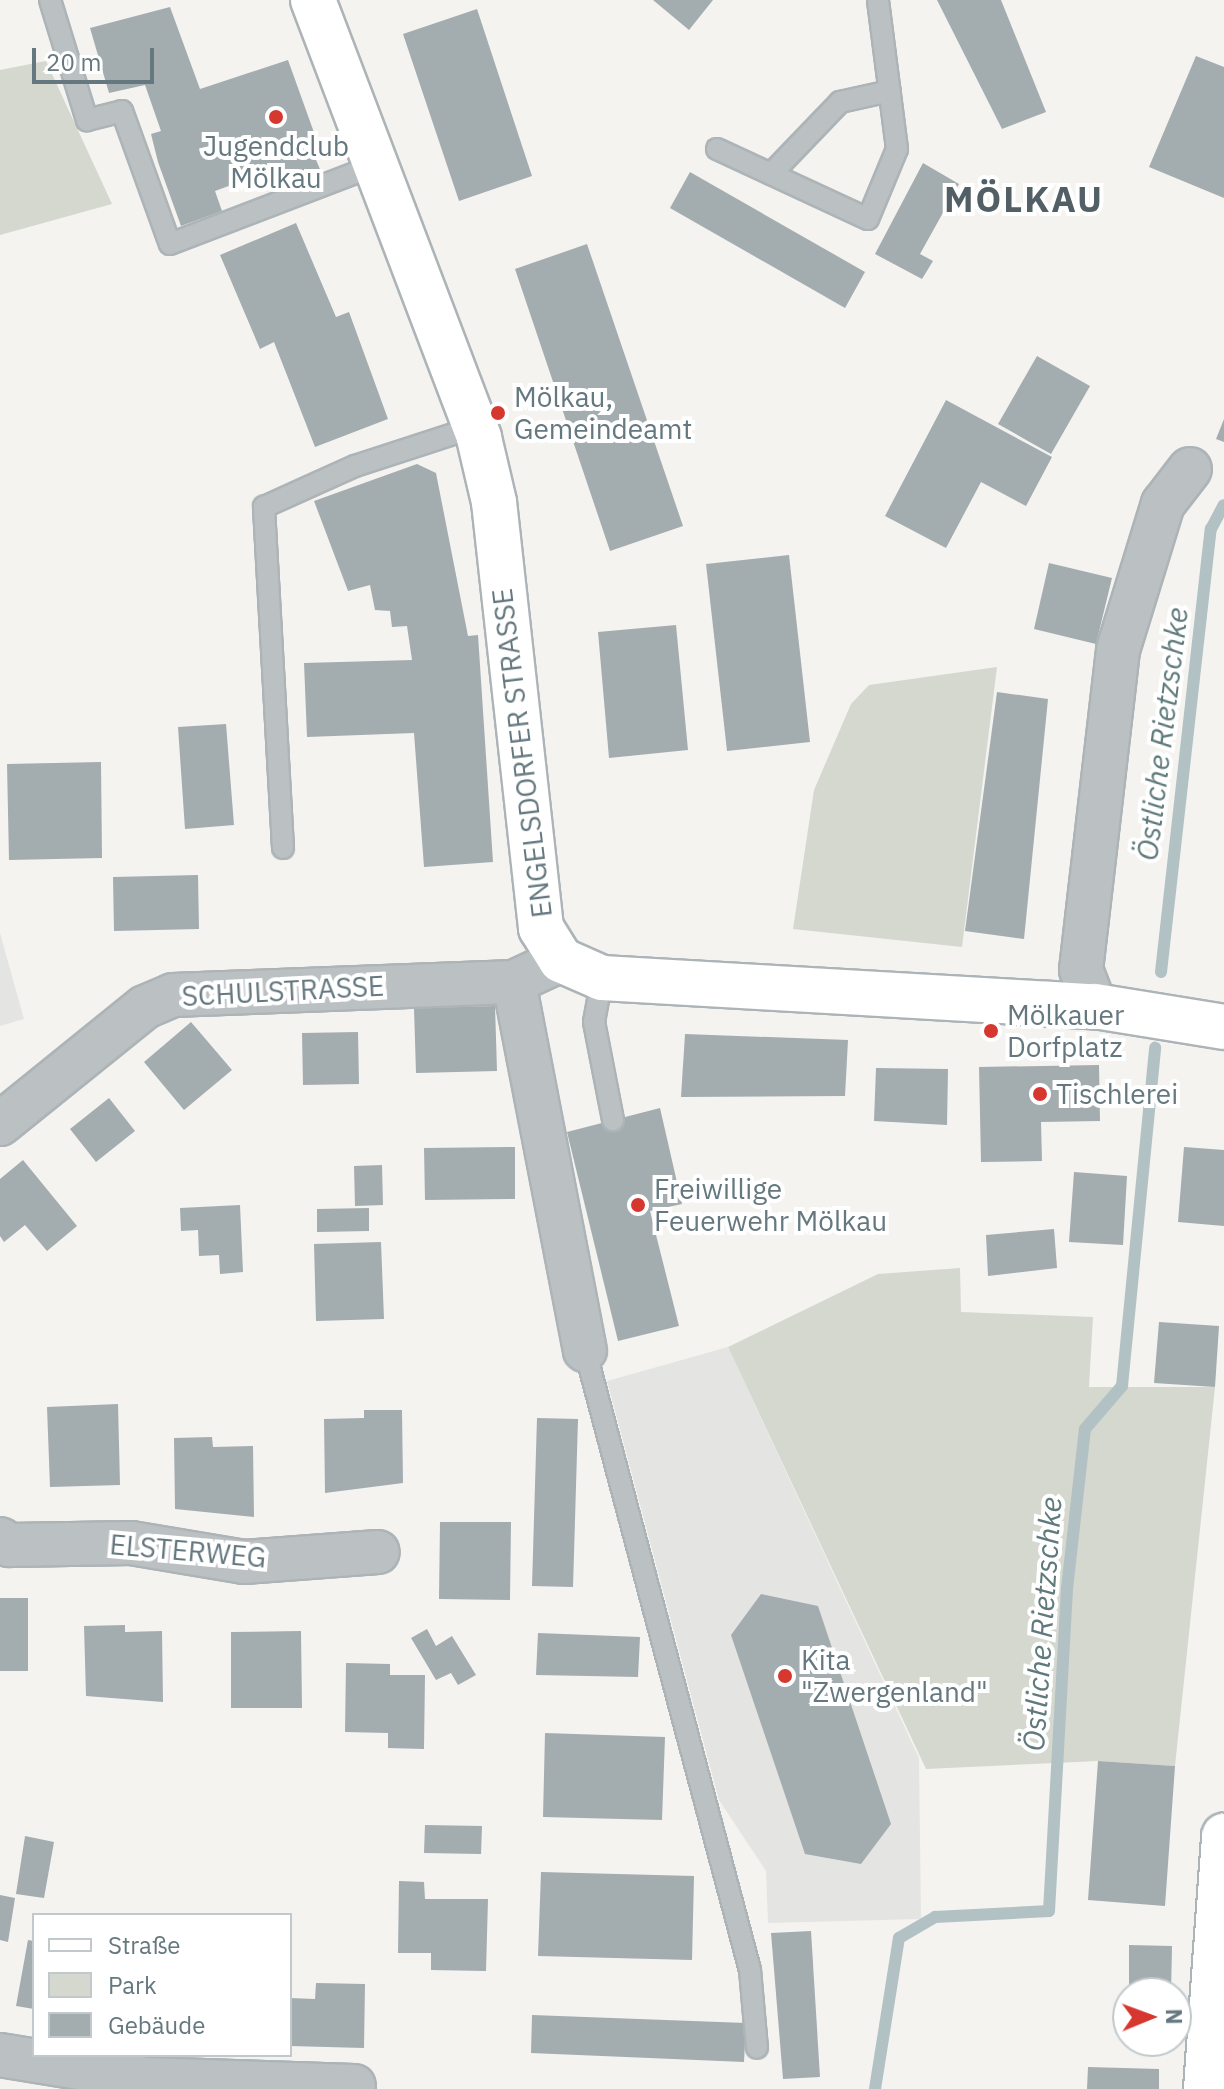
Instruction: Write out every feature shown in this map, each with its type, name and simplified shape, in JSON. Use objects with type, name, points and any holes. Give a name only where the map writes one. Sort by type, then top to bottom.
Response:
[{"type":"main road","name":"ENGELSDORFER STRASSE","points":[[313,0],[475,427],[494,502],[541,928],[561,960]]},
{"type":"main road","points":[[561,960],[602,978],[1196,1014]]},
{"type":"main road","points":[[1206,2089],[1224,1836]]},
{"type":"street","points":[[1095,1006],[1081,970],[1118,650],[1163,504],[1190,469]]},
{"type":"street","name":"SCHULSTRASSE","points":[[0,1124],[145,1007],[173,995],[514,982],[561,960]]},
{"type":"street","points":[[514,982],[585,1350]]},
{"type":"street","name":"ELSTERWEG","points":[[0,1539],[9,1545],[131,1543],[244,1562],[378,1552]]},
{"type":"street","points":[[0,2055],[146,2084],[354,2086]]},
{"type":"lane","points":[[50,0],[87,120],[122,111],[170,244],[376,165]]},
{"type":"lane","points":[[717,149],[868,219],[897,149],[878,0]]},
{"type":"lane","points":[[771,174],[840,102],[890,91]]},
{"type":"lane","points":[[283,848],[264,507],[355,466],[475,427]]},
{"type":"lane","points":[[602,978],[594,1022],[613,1120]]},
{"type":"lane","points":[[585,1350],[750,1970],[757,2048]]},
{"type":"shaded area","points":[[0,933],[24,1019],[0,1026]]},
{"type":"shaded area","name":"Kita \"Zwergenland\"","points":[[728,1347],[919,1758],[921,1919],[768,1923],[766,1871],[719,1800],[607,1381]]},
{"type":"green space","points":[[46,61],[112,204],[0,235],[0,70]]},
{"type":"green space","points":[[997,667],[962,947],[793,929],[814,790],[851,704],[869,685]]},
{"type":"green space","points":[[960,1268],[961,1312],[1093,1317],[1089,1387],[1215,1387],[1175,1766],[1098,1761],[926,1769],[728,1347],[878,1274]]},
{"type":"building","points":[[653,0],[713,0],[689,30]]},
{"type":"building","points":[[937,0],[1001,0],[1046,112],[1002,129]]},
{"type":"building","points":[[170,7],[200,89],[288,60],[321,152],[314,155],[322,174],[284,188],[275,169],[215,191],[222,211],[181,226],[158,162],[151,134],[161,131],[145,85],[109,93],[90,28]]},
{"type":"building","points":[[477,9],[532,176],[459,201],[403,34]]},
{"type":"building","points":[[1196,56],[1224,67],[1224,198],[1149,167]]},
{"type":"building","points":[[923,163],[959,184],[920,254],[933,261],[922,279],[875,254]]},
{"type":"building","points":[[690,172],[865,272],[845,308],[670,208]]},
{"type":"building","points":[[296,223],[336,317],[349,312],[388,419],[315,447],[274,342],[260,349],[220,255]]},
{"type":"building","points":[[587,244],[683,526],[610,551],[515,269]]},
{"type":"building","points":[[1037,356],[1090,386],[1051,454],[998,424]]},
{"type":"building","points":[[946,400],[1052,457],[1026,506],[981,482],[946,548],[885,516]]},
{"type":"building","points":[[1224,419],[1224,442],[1216,439]]},
{"type":"building","points":[[417,464],[436,473],[468,636],[478,635],[493,862],[424,867],[414,733],[307,737],[304,663],[412,660],[407,626],[392,627],[390,611],[375,610],[370,585],[348,591],[314,501]]},
{"type":"building","points":[[789,555],[810,742],[727,751],[706,564]]},
{"type":"building","points":[[1049,563],[1112,578],[1096,644],[1034,629]]},
{"type":"building","points":[[676,625],[688,750],[609,758],[598,632]]},
{"type":"building","points":[[997,692],[1048,699],[1024,939],[965,931]]},
{"type":"building","points":[[226,724],[234,825],[185,829],[178,727]]},
{"type":"building","points":[[101,762],[102,858],[9,860],[7,764]]},
{"type":"building","points":[[198,875],[199,929],[114,931],[113,877]]},
{"type":"building","points":[[495,1006],[497,1071],[416,1073],[414,1008]]},
{"type":"building","points":[[191,1022],[232,1070],[184,1110],[144,1062]]},
{"type":"building","points":[[358,1032],[359,1084],[303,1085],[302,1033]]},
{"type":"building","points":[[685,1034],[848,1040],[845,1096],[681,1097]]},
{"type":"building","name":"Tischlerei","points":[[1099,1065],[1100,1121],[1041,1122],[1042,1161],[981,1162],[979,1067]]},
{"type":"building","points":[[876,1068],[948,1069],[947,1125],[874,1121]]},
{"type":"building","points":[[109,1098],[135,1131],[96,1162],[70,1129]]},
{"type":"building","name":"Freiwillige Feuerwehr Mölkau","points":[[660,1108],[682,1204],[650,1211],[679,1326],[618,1341],[567,1132]]},
{"type":"building","points":[[515,1147],[515,1199],[425,1200],[424,1148]]},
{"type":"building","points":[[1184,1147],[1224,1150],[1224,1226],[1178,1222]]},
{"type":"building","points":[[23,1160],[77,1226],[47,1251],[25,1225],[4,1242],[0,1236],[0,1179]]},
{"type":"building","points":[[382,1165],[383,1205],[355,1206],[354,1166]]},
{"type":"building","points":[[1074,1172],[1127,1176],[1123,1245],[1069,1242]]},
{"type":"building","points":[[240,1205],[243,1272],[220,1274],[219,1255],[199,1256],[198,1230],[181,1231],[180,1208]]},
{"type":"building","points":[[369,1208],[369,1231],[317,1232],[317,1209]]},
{"type":"building","points":[[1054,1229],[1057,1268],[988,1276],[986,1235]]},
{"type":"building","points":[[381,1242],[384,1319],[316,1321],[314,1244]]},
{"type":"building","points":[[1159,1322],[1219,1326],[1215,1387],[1154,1383]]},
{"type":"building","points":[[118,1404],[120,1485],[50,1487],[47,1407]]},
{"type":"building","points":[[364,1410],[402,1410],[403,1483],[325,1493],[324,1419],[364,1418]]},
{"type":"building","points":[[537,1418],[578,1419],[573,1587],[532,1586]]},
{"type":"building","points":[[212,1437],[213,1447],[253,1446],[254,1517],[175,1509],[174,1438]]},
{"type":"building","points":[[440,1522],[511,1522],[510,1600],[439,1599]]},
{"type":"building","points":[[761,1594],[818,1606],[891,1824],[861,1864],[805,1854],[731,1635]]},
{"type":"building","points":[[0,1598],[28,1598],[28,1671],[0,1671]]},
{"type":"building","points":[[125,1625],[125,1632],[162,1631],[163,1702],[86,1696],[84,1626]]},
{"type":"building","points":[[427,1629],[436,1646],[452,1636],[476,1675],[458,1685],[451,1673],[436,1680],[411,1638]]},
{"type":"building","points":[[301,1631],[302,1708],[231,1708],[231,1632]]},
{"type":"building","points":[[538,1633],[640,1637],[638,1677],[536,1675]]},
{"type":"building","points":[[346,1663],[390,1664],[390,1675],[425,1675],[424,1749],[388,1748],[388,1733],[345,1732]]},
{"type":"building","points":[[545,1733],[665,1737],[662,1820],[543,1817]]},
{"type":"building","points":[[1098,1761],[1175,1766],[1165,1906],[1088,1900]]},
{"type":"building","points":[[425,1825],[482,1826],[481,1854],[424,1853]]},
{"type":"building","points":[[25,1836],[54,1842],[44,1898],[16,1894]]},
{"type":"building","points":[[541,1872],[694,1876],[692,1960],[538,1956]]},
{"type":"building","points":[[399,1881],[424,1882],[425,1899],[488,1899],[486,1971],[431,1970],[431,1953],[398,1953]]},
{"type":"building","points":[[0,1895],[15,1898],[8,1942],[0,1940]]},
{"type":"building","points":[[811,1931],[820,2077],[783,2079],[771,1933]]},
{"type":"building","points":[[28,1940],[32,1941],[32,2009],[16,2006]]},
{"type":"building","points":[[1129,1945],[1172,1946],[1171,1977],[1129,1977]]},
{"type":"building","points":[[316,1983],[365,1984],[364,2048],[292,2046],[292,1998],[315,1999]]},
{"type":"building","points":[[532,2015],[746,2023],[744,2062],[531,2053]]},
{"type":"building","points":[[1088,2067],[1159,2069],[1159,2089],[1087,2089]]},
{"type":"waterway","name":"Östliche Rietzschke","points":[[1161,972],[1211,529],[1224,505]]},
{"type":"waterway","name":"Östliche Rietzschke","points":[[875,2089],[899,1938],[935,1917],[1049,1911],[1067,1589],[1085,1429],[1122,1386],[1155,1048]]},
{"type":"place","name":"Jugendclub Mölkau","points":[[276,117]]},
{"type":"place","name":"Mölkau, Gemeindeamt","points":[[498,413]]},
{"type":"place","name":"Mölkauer Dorfplatz","points":[[991,1031]]},
{"type":"place","name":"Tischlerei","points":[[1040,1094]]},
{"type":"place","name":"Freiwillige Feuerwehr Mölkau","points":[[638,1205]]},
{"type":"place","name":"Kita \"Zwergenland\"","points":[[785,1676]]},
{"type":"district","name":"MÖLKAU","points":[[1024,199]]}]
